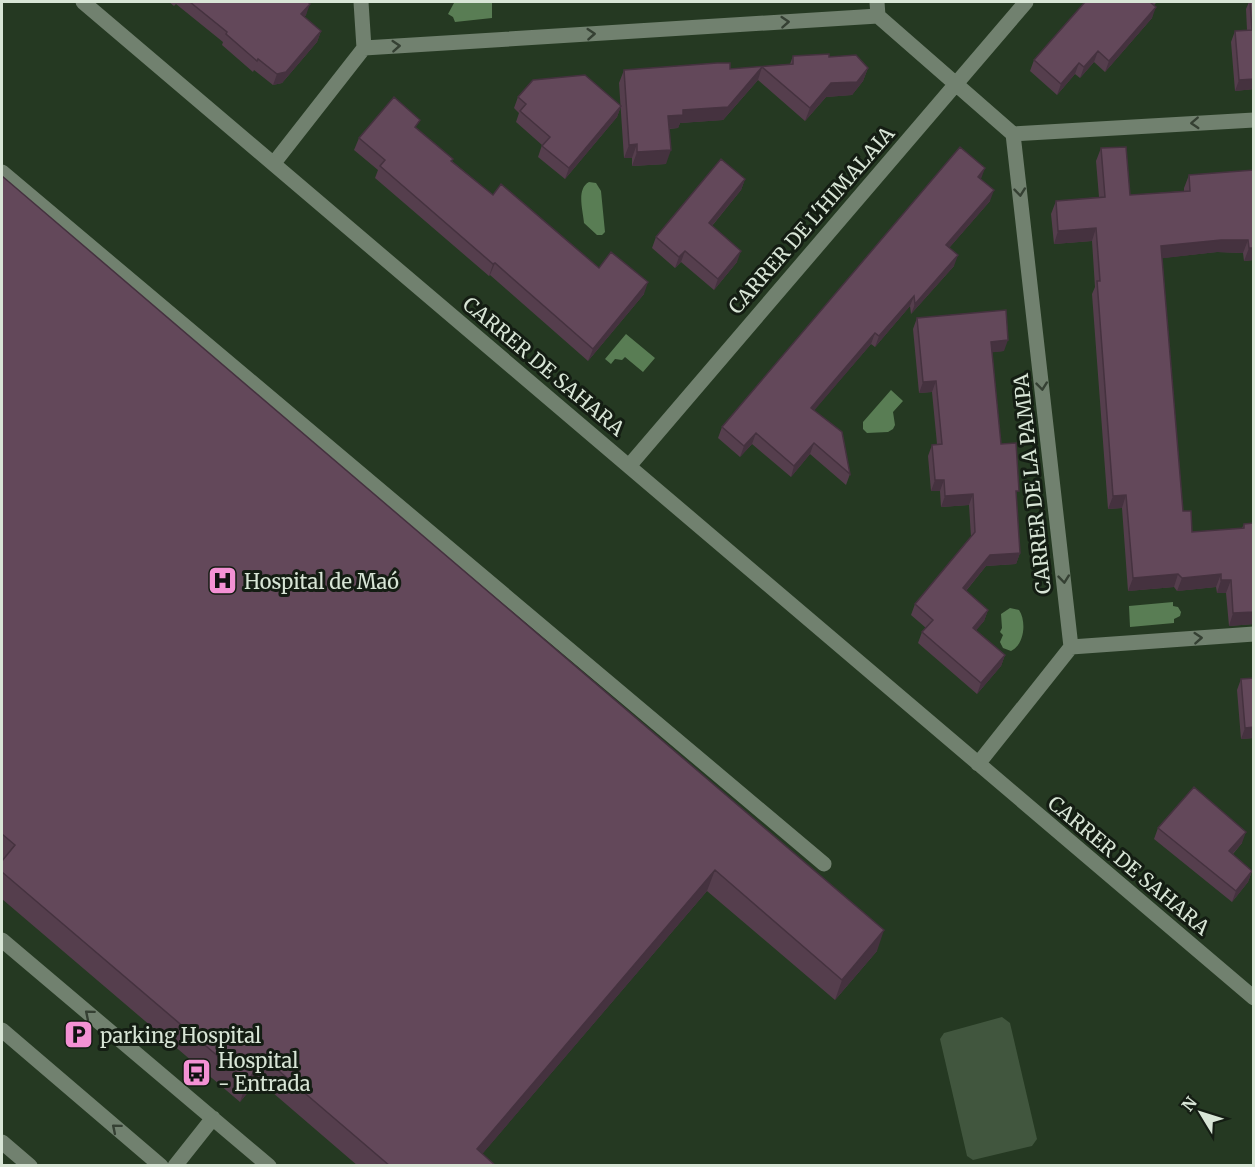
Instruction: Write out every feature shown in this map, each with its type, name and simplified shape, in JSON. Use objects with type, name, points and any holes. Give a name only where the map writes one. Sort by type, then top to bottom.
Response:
[{"type":"street","name":"CARRER DE SAHARA","points":[[83,2],[1254,998]]},
{"type":"street","points":[[274,164],[363,48],[361,2]]},
{"type":"street","name":"CARRER DE L'HIMALAIA","points":[[629,466],[1026,2]]},
{"type":"street","points":[[363,48],[878,9],[956,84],[1013,134],[1254,120]]},
{"type":"street","name":"CARRER DE LA PAMPA","points":[[1013,134],[1071,647]]},
{"type":"street","points":[[2,172],[824,864]]},
{"type":"street","points":[[978,764],[1071,647],[1254,634]]},
{"type":"street","points":[[2,940],[269,1166]]},
{"type":"street","points":[[2,1030],[161,1166]]},
{"type":"street","points":[[175,1166],[213,1118]]},
{"type":"street","points":[[2,1142],[30,1166]]},
{"type":"shaded area","points":[[492,2],[492,18],[455,22],[448,14],[454,3]]},
{"type":"shaded area","points":[[589,182],[596,183],[601,191],[605,232],[602,235],[597,235],[584,223],[581,195],[585,185]]},
{"type":"shaded area","points":[[626,334],[655,358],[643,372],[625,357],[622,360],[615,359],[611,364],[605,359]]},
{"type":"shaded area","points":[[891,390],[903,401],[893,412],[895,425],[893,429],[888,432],[867,433],[863,429],[863,422]]},
{"type":"shaded area","points":[[1173,602],[1173,606],[1178,607],[1181,612],[1180,616],[1174,619],[1174,623],[1130,627],[1129,606]]},
{"type":"shaded area","points":[[1010,608],[1019,610],[1023,621],[1023,633],[1019,644],[1011,651],[1003,648],[1000,642],[1003,635],[1000,632],[1001,614]]},
{"type":"shaded area","points":[[1002,1017],[1010,1023],[1037,1139],[1032,1146],[973,1160],[967,1156],[940,1039],[944,1033]]},
{"type":"building","points":[[190,2],[308,2],[310,4],[301,14],[321,31],[286,72],[277,74],[258,59],[257,61],[226,34],[227,32]]},
{"type":"building","points":[[1085,2],[1150,2],[1156,7],[1109,61],[1098,51],[1084,67],[1079,63],[1061,84],[1034,60]]},
{"type":"building","points":[[1250,2],[1254,2],[1254,79],[1239,80],[1235,31],[1252,30]]},
{"type":"building","points":[[829,54],[829,57],[856,55],[868,68],[857,82],[831,83],[810,108],[762,67],[728,107],[683,110],[683,115],[668,116],[671,150],[637,152],[637,144],[629,145],[624,70],[717,63],[730,63],[730,69],[793,64],[793,56]]},
{"type":"building","points":[[585,75],[621,106],[569,168],[542,146],[550,137],[520,111],[526,104],[518,97],[533,80]]},
{"type":"building","points":[[394,97],[420,120],[415,127],[453,159],[451,161],[493,195],[501,184],[599,268],[611,252],[648,282],[593,349],[380,166],[385,160],[359,138]]},
{"type":"building","points":[[960,147],[985,168],[978,177],[994,190],[946,245],[958,255],[915,304],[914,296],[879,336],[875,333],[811,408],[842,432],[850,474],[814,443],[794,466],[756,433],[744,446],[722,427]]},
{"type":"building","points":[[1126,147],[1130,195],[1190,191],[1189,175],[1254,170],[1254,248],[1249,248],[1248,240],[1221,240],[1161,246],[1183,511],[1191,511],[1192,532],[1244,528],[1244,524],[1254,523],[1254,612],[1233,613],[1231,580],[1221,580],[1221,574],[1182,578],[1178,574],[1133,578],[1126,495],[1113,496],[1097,281],[1100,281],[1096,228],[1058,231],[1056,201],[1105,197],[1101,148]]},
{"type":"building","points":[[721,159],[745,179],[709,223],[741,251],[718,279],[685,251],[679,257],[656,237]]},
{"type":"building","name":"Hospital de Maó","points":[[2,176],[884,930],[842,980],[715,870],[477,1149],[496,1166],[390,1166],[265,1059],[247,1081],[2,872],[2,861],[15,845],[2,834]]},
{"type":"building","points":[[1006,310],[1008,340],[991,342],[1001,444],[1016,443],[1020,553],[990,555],[963,588],[988,610],[973,628],[1005,655],[981,683],[922,632],[933,620],[915,604],[975,532],[973,494],[945,496],[944,480],[935,480],[932,445],[942,444],[936,381],[923,382],[917,318]]},
{"type":"building","points":[[1254,678],[1254,727],[1245,728],[1241,679]]},
{"type":"building","points":[[1194,787],[1246,832],[1229,851],[1252,871],[1236,891],[1158,828]]},
{"type":"place","name":"Hospital de Maó","points":[[223,581]]},
{"type":"place","name":"parking Hospital","points":[[79,1035]]},
{"type":"place","name":"Hospital - Entrada","points":[[197,1072]]}]
